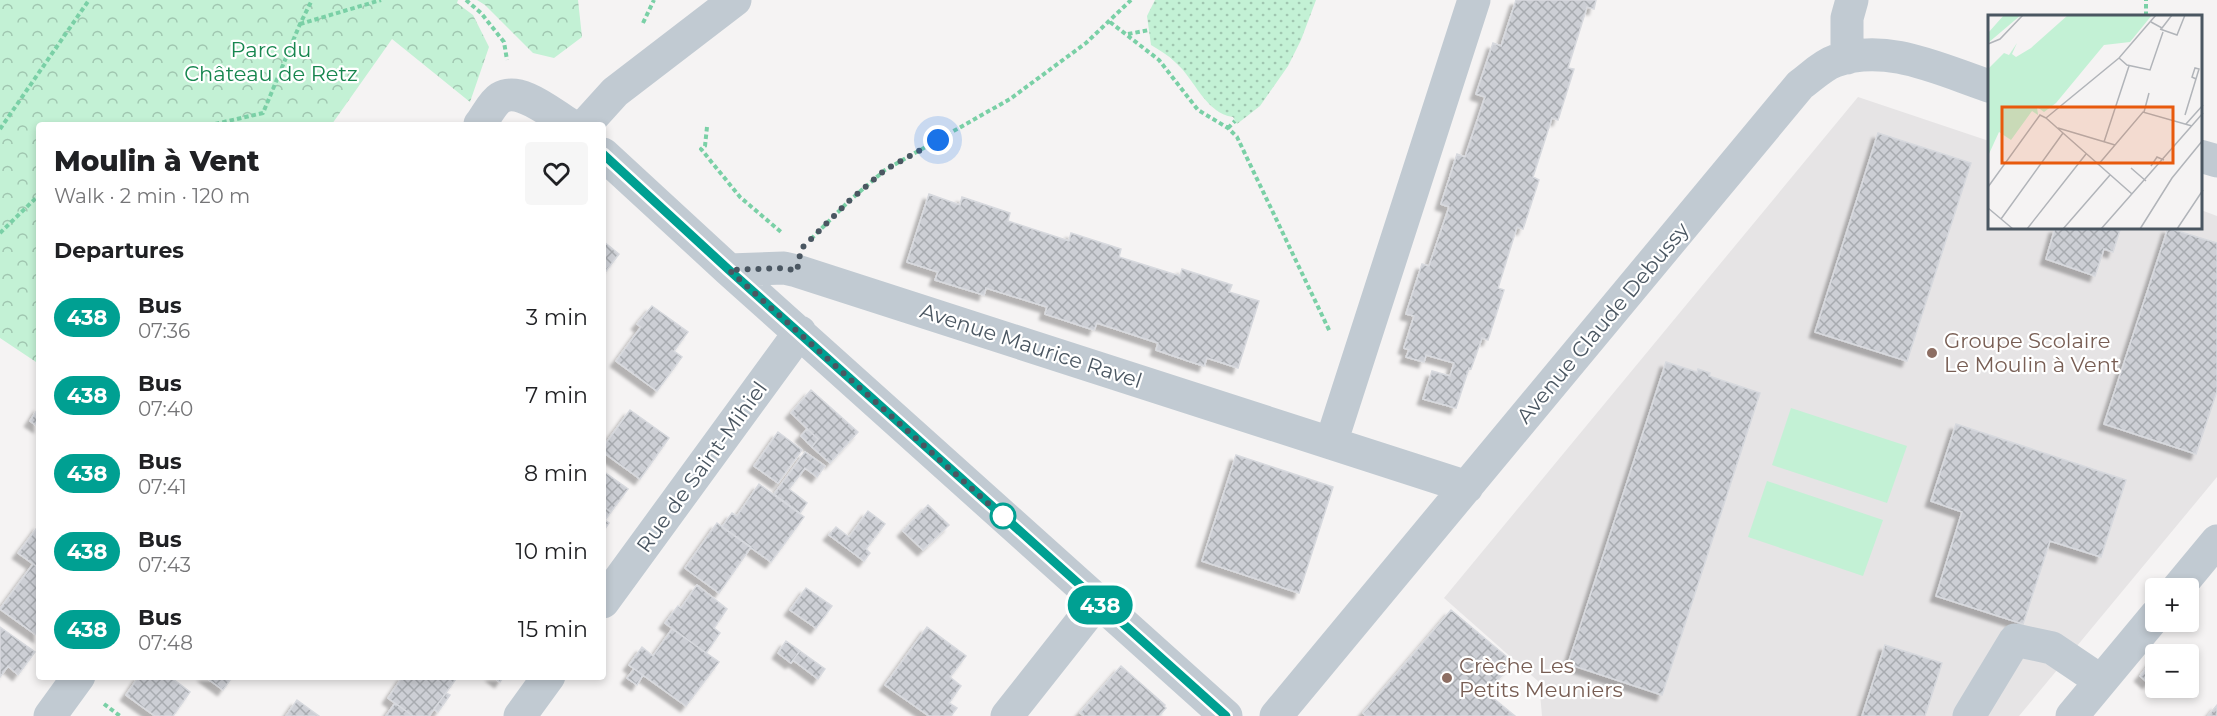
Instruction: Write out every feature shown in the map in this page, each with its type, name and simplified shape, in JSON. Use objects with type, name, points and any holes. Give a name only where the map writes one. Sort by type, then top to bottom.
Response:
[{"type":"street","points":[[588,122],[615,92],[735,0]]},
{"type":"street","points":[[1331,443],[1474,0]]},
{"type":"street","points":[[1847,58],[1847,18],[1852,0]]},
{"type":"street","name":"Avenue Claude Debussy","points":[[1276,716],[1800,85],[1833,61],[1863,54],[1894,55],[1988,86]]},
{"type":"street","points":[[482,122],[499,99],[512,94],[525,97],[565,122]]},
{"type":"street","points":[[606,157],[1226,716]]},
{"type":"street","points":[[2202,157],[2217,161]]},
{"type":"street","name":"Avenue Maurice Ravel","points":[[729,270],[784,268],[799,260],[1467,488]]},
{"type":"street","name":"Rue de Saint-Mihiel","points":[[606,598],[800,332]]},
{"type":"street","points":[[2186,578],[2217,541]]},
{"type":"street","points":[[1007,716],[1097,602]]},
{"type":"street","points":[[2072,716],[2145,628]]},
{"type":"street","points":[[1969,716],[2015,640],[2052,648],[2101,681]]},
{"type":"street","points":[[50,716],[76,680]]},
{"type":"street","points":[[520,716],[546,680]]},
{"type":"path","points":[[0,129],[88,0]]},
{"type":"path","points":[[224,122],[263,113],[312,0]]},
{"type":"path","points":[[300,24],[381,0]]},
{"type":"path","points":[[466,0],[481,13],[504,42],[512,94]]},
{"type":"path","points":[[706,127],[705,146],[701,149],[740,197],[799,260],[849,201],[885,170],[1010,99],[1086,44],[1131,0]]},
{"type":"path","points":[[1110,22],[1159,60],[1198,110],[1228,128],[1237,137],[1351,377]]},
{"type":"path","points":[[1127,34],[1149,30]]},
{"type":"path","points":[[1228,128],[1235,121]]},
{"type":"path","points":[[0,233],[36,198]]},
{"type":"shaded area","name":"Groupe Scolaire Le Moulin à Vent","points":[[1858,97],[1988,141],[1988,230],[2202,230],[2202,210],[2217,216],[2217,477],[2019,716],[1542,716],[1539,682],[1444,598]]},
{"type":"green space","name":"Parc du Château de Retz","points":[[0,0],[458,0],[457,3],[473,15],[489,47],[470,102],[392,39],[333,122],[36,122],[36,362],[0,338]]},
{"type":"green space","points":[[477,0],[578,0],[582,37],[554,58],[533,53],[485,5]]},
{"type":"green space","points":[[1155,0],[1316,0],[1301,40],[1288,66],[1260,106],[1237,124],[1233,117],[1215,109],[1182,69],[1151,45],[1147,16]]},
{"type":"green space","points":[[1791,408],[1907,446],[1887,503],[1772,465]]},
{"type":"green space","points":[[1767,481],[1883,520],[1863,576],[1748,537]]},
{"type":"building","points":[[1516,0],[1596,0],[1594,9],[1587,7],[1568,68],[1574,69],[1558,120],[1552,118],[1533,177],[1539,180],[1523,229],[1517,227],[1498,288],[1504,290],[1488,340],[1482,338],[1456,408],[1423,399],[1432,371],[1450,376],[1454,363],[1426,355],[1424,362],[1406,357],[1409,350],[1404,348],[1414,316],[1406,314],[1422,264],[1429,266],[1449,207],[1441,204],[1457,154],[1465,157],[1485,97],[1476,94],[1493,43],[1501,46]]},
{"type":"building","points":[[1878,133],[1971,163],[1907,361],[1815,332]]},
{"type":"building","points":[[929,194],[960,205],[962,197],[1010,213],[1008,221],[1069,241],[1071,233],[1121,249],[1119,257],[1180,276],[1182,269],[1232,285],[1229,292],[1259,301],[1238,368],[1207,358],[1204,366],[1156,350],[1158,343],[1097,323],[1094,330],[1045,314],[1047,307],[986,288],[984,295],[935,280],[938,272],[907,262]]},
{"type":"building","points":[[2054,230],[2120,230],[2113,252],[2104,249],[2095,276],[2046,259]]},
{"type":"building","points":[[2167,230],[2175,230],[2217,243],[2217,391],[2196,454],[2104,424]]},
{"type":"building","points":[[606,243],[619,254],[606,271]]},
{"type":"building","points":[[652,306],[688,332],[674,351],[682,357],[657,391],[616,361],[641,327],[637,324]]},
{"type":"building","points":[[1666,362],[1697,372],[1698,369],[1710,373],[1709,376],[1760,393],[1662,695],[1568,664]]},
{"type":"building","points":[[811,390],[858,432],[830,463],[812,447],[818,439],[791,413]]},
{"type":"building","points":[[630,410],[669,438],[640,479],[606,454],[606,443]]},
{"type":"building","points":[[36,412],[36,425],[30,421]]},
{"type":"building","points":[[1956,424],[2126,480],[2101,557],[2050,541],[2023,624],[1936,596],[1962,512],[1931,501]]},
{"type":"building","points":[[807,429],[818,439],[812,447],[801,436]]},
{"type":"building","points":[[778,432],[802,450],[778,483],[754,466]]},
{"type":"building","points":[[805,452],[825,466],[817,477],[805,468],[789,489],[807,503],[800,513],[774,494]]},
{"type":"building","points":[[1236,455],[1333,487],[1299,593],[1202,561]]},
{"type":"building","points":[[606,473],[628,489],[611,512],[606,508]]},
{"type":"building","points":[[759,484],[804,517],[771,562],[722,527],[732,513],[737,516]]},
{"type":"building","points":[[928,505],[949,525],[923,550],[903,531]]},
{"type":"building","points":[[606,508],[611,512],[606,519]]},
{"type":"building","points":[[868,511],[885,524],[866,549],[870,553],[864,561],[829,535],[836,527],[849,537]]},
{"type":"building","points":[[717,523],[751,547],[719,593],[685,568]]},
{"type":"building","points":[[36,529],[36,566],[18,553]]},
{"type":"building","points":[[33,564],[36,566],[36,635],[0,609]]},
{"type":"building","points":[[697,585],[727,609],[714,628],[720,633],[706,653],[665,623],[678,606],[681,608]]},
{"type":"building","points":[[806,588],[832,606],[816,628],[790,610]]},
{"type":"building","name":"Crèche Les Petits Meuniers","points":[[1451,610],[1513,662],[1487,693],[1515,716],[1366,716],[1363,713]]},
{"type":"building","points":[[0,627],[35,652],[18,675],[8,666],[0,677]]},
{"type":"building","points":[[927,627],[966,656],[950,677],[961,686],[949,703],[957,708],[951,716],[929,716],[885,685]]},
{"type":"building","points":[[672,629],[719,662],[686,706],[629,665],[642,647],[653,656]]},
{"type":"building","points":[[786,641],[800,651],[791,663],[778,653]]},
{"type":"building","points":[[1885,645],[1942,663],[1925,716],[1862,716]]},
{"type":"building","points":[[800,651],[825,669],[818,679],[793,660]]},
{"type":"building","points":[[1121,666],[1165,705],[1166,708],[1159,716],[1084,716],[1080,713]]},
{"type":"building","points":[[634,669],[643,675],[637,685],[627,678]]},
{"type":"building","points":[[2145,670],[2145,680],[2140,676]]},
{"type":"building","points":[[136,680],[174,680],[190,692],[173,716],[155,716],[126,695]]},
{"type":"building","points":[[209,680],[230,680],[223,690]]},
{"type":"building","points":[[400,680],[455,680],[429,716],[413,716],[388,698]]},
{"type":"building","points":[[446,693],[450,695],[438,712],[434,709]]},
{"type":"building","points":[[297,700],[319,716],[286,716]]},
{"type":"building","points":[[395,703],[413,716],[386,716]]},
{"type":"building","points":[[2217,705],[2217,716],[2208,716]]},
{"type":"bus line","name":"438","points":[[606,157],[1226,716]]},
{"type":"place","name":"Groupe Scolaire Le Moulin à Vent","points":[[1932,353]]},
{"type":"place","name":"Crèche Les Petits Meuniers","points":[[1447,678]]},
{"type":"route","points":[[938,140],[885,170],[849,201],[801,249],[797,271],[784,268],[729,270],[1011,524],[1003,516]]}]
